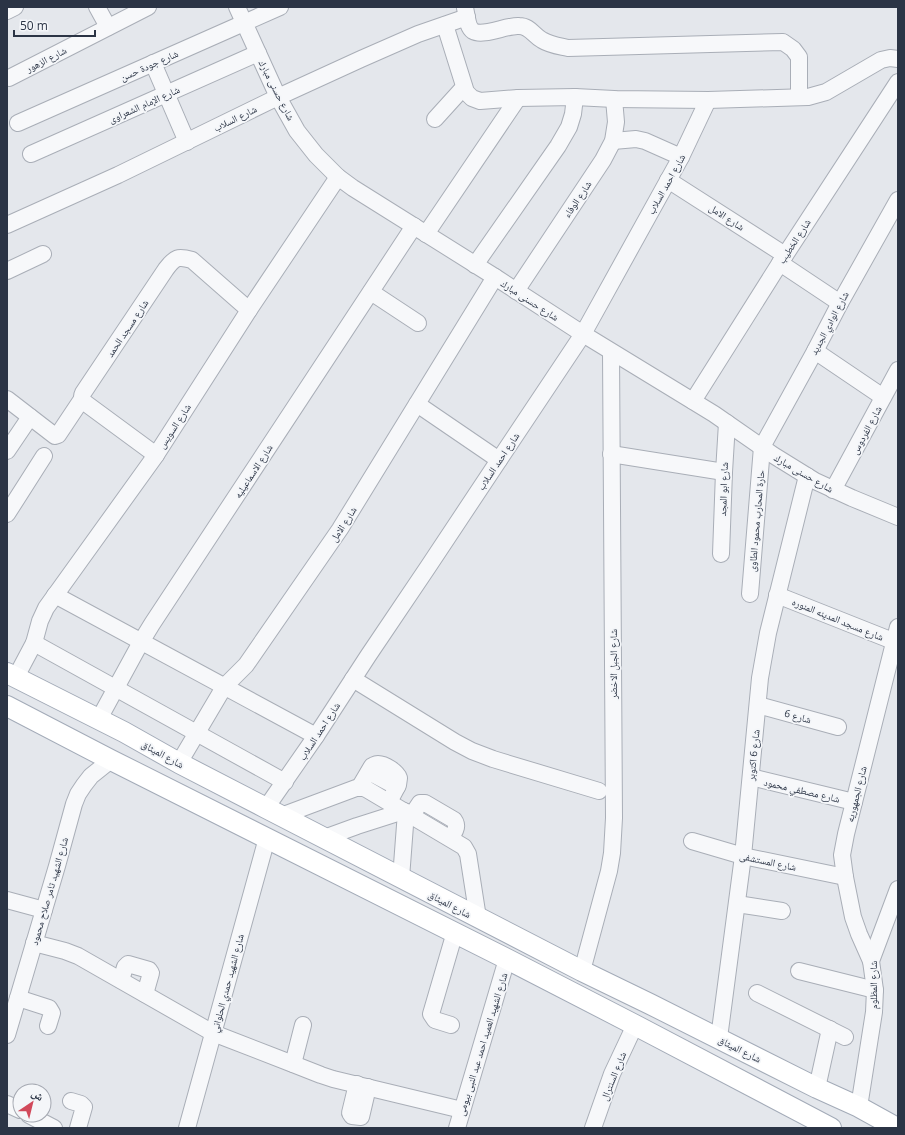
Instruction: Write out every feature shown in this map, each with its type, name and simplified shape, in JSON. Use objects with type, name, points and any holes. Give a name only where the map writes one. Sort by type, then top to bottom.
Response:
[{"type":"main road","name":"شارع الميثاق","points":[[11,675],[124,732],[179,763],[478,918],[817,1088],[859,1107],[897,1128]]},
{"type":"main road","points":[[7,706],[113,761],[455,932],[831,1128]]},
{"type":"main road","points":[[68,738],[76,734],[81,726],[82,718],[80,710]]},
{"type":"main road","points":[[113,761],[111,753],[112,744],[117,737],[124,732]]},
{"type":"street","points":[[7,11],[15,7]]},
{"type":"street","points":[[97,7],[108,27]]},
{"type":"street","name":"شارع الزهور","points":[[9,78],[148,7]]},
{"type":"street","name":"شارع حسنى مبارك","points":[[237,7],[278,97],[297,131],[316,155],[338,177],[611,352],[693,401],[807,476],[833,490],[898,517]]},
{"type":"street","name":"شارع جودة حسن","points":[[18,123],[280,7]]},
{"type":"street","points":[[466,12],[469,28],[474,32],[481,33],[519,25],[531,30],[540,39],[552,45],[568,48],[782,42],[793,49],[798,58],[800,97]]},
{"type":"street","name":"شارع السلاب","points":[[7,225],[118,176],[278,97],[389,46],[445,25],[466,12]]},
{"type":"street","points":[[445,25],[466,92],[472,98],[480,101],[518,98],[575,97],[708,100],[808,97],[826,92],[880,60],[890,58],[898,59]]},
{"type":"street","name":"شارع الإمام الشعراوى","points":[[31,154],[258,53]]},
{"type":"street","points":[[153,63],[187,142]]},
{"type":"street","name":"شارع الخطيب","points":[[693,401],[782,259],[898,82]]},
{"type":"street","points":[[435,119],[464,87]]},
{"type":"street","points":[[475,264],[569,128],[573,114],[575,97]]},
{"type":"street","name":"شارع الاسماعيليه","points":[[99,719],[141,642],[371,292],[420,230],[518,98]]},
{"type":"street","name":"شارع الوفاء","points":[[516,291],[603,160],[613,140],[616,122],[614,99]]},
{"type":"street","name":"شارع احمد السلاب","points":[[273,812],[285,782],[583,334],[681,157],[708,100]]},
{"type":"street","points":[[613,140],[645,141],[681,157]]},
{"type":"street","name":"شارع السويس","points":[[11,675],[34,643],[40,621],[46,608],[156,454],[249,310],[338,177]]},
{"type":"street","name":"شارع الامل","points":[[668,180],[782,259],[840,303]]},
{"type":"street","name":"شارع الوادي الجديد","points":[[762,447],[898,200]]},
{"type":"street","points":[[7,271],[43,254]]},
{"type":"street","name":"شارع مسجد الحمد","points":[[30,417],[56,436],[82,399],[83,393],[172,261],[182,257],[192,260],[249,310]]},
{"type":"street","name":"شارع الامل","points":[[179,763],[224,687],[246,665],[340,529],[495,277]]},
{"type":"street","points":[[371,292],[418,323]]},
{"type":"street","points":[[815,351],[883,397]]},
{"type":"street","name":"شارع الجبل الاخضر","points":[[582,971],[608,878],[612,853],[614,818],[611,352]]},
{"type":"street","name":"شارع الفردوس","points":[[833,490],[898,370]]},
{"type":"street","points":[[7,399],[30,417],[7,451]]},
{"type":"street","points":[[82,399],[84,402],[156,454]]},
{"type":"street","points":[[417,404],[499,460]]},
{"type":"street","name":"شارع ابو المجد","points":[[721,554],[727,423]]},
{"type":"street","name":"حارة المحارب محمود الطاوى","points":[[750,594],[762,447]]},
{"type":"street","points":[[611,454],[724,472]]},
{"type":"street","points":[[7,514],[44,456]]},
{"type":"street","name":"شارع 6 اكتوبر","points":[[719,1038],[743,856],[764,656],[777,595],[807,476]]},
{"type":"street","points":[[55,595],[316,736]]},
{"type":"street","name":"شارع مسجد المدينه المنوره","points":[[777,595],[897,637]]},
{"type":"street","name":"شارع الجمهوريه","points":[[871,961],[855,921],[845,877],[842,855],[854,802],[897,637]]},
{"type":"street","points":[[34,643],[285,782]]},
{"type":"street","points":[[353,679],[472,751],[493,759],[599,791]]},
{"type":"street","name":"شارع 6","points":[[758,705],[838,726]]},
{"type":"street","name":"شارع الشهيد تامر صلاح محمود","points":[[7,1034],[74,804],[78,794],[91,776],[113,761]]},
{"type":"street","points":[[360,788],[372,766],[380,764],[394,771],[399,778],[397,787],[389,802]]},
{"type":"street","name":"شارع مصطفي محمود","points":[[751,777],[854,802]]},
{"type":"street","points":[[273,812],[352,789],[360,788],[368,790],[464,847],[468,854],[478,918]]},
{"type":"street","points":[[324,838],[357,826],[407,812]]},
{"type":"street","points":[[401,878],[407,812]]},
{"type":"street","name":"شارع الشهيد حمدي الحلواني","points":[[187,1128],[267,838]]},
{"type":"street","name":"شارع المستشفى","points":[[692,841],[743,856],[845,877]]},
{"type":"street","name":"شارع المظلوم","points":[[859,1107],[874,1012],[875,990],[871,961],[898,889]]},
{"type":"street","points":[[7,900],[44,910]]},
{"type":"street","points":[[737,904],[782,911]]},
{"type":"street","points":[[451,1025],[433,1019],[430,1014],[455,932]]},
{"type":"street","points":[[34,943],[78,956],[213,1033],[292,1064],[321,1075],[462,1110]]},
{"type":"street","name":"شارع الشهيد العميد احمد عبد النبى بيومى","points":[[457,1128],[507,959]]},
{"type":"street","points":[[121,980],[125,967],[128,964],[149,970],[151,973],[145,994]]},
{"type":"street","points":[[799,971],[875,990]]},
{"type":"street","points":[[757,993],[845,1037]]},
{"type":"street","points":[[18,998],[49,1008],[52,1013],[48,1026]]},
{"type":"street","points":[[292,1064],[303,1025]]},
{"type":"street","name":"شارع السنترال","points":[[593,1128],[614,1069],[635,1025]]},
{"type":"street","points":[[817,1088],[830,1029]]},
{"type":"street","points":[[71,1101],[84,1106],[78,1128]]},
{"type":"street","points":[[44,1123],[54,1128]]}]
